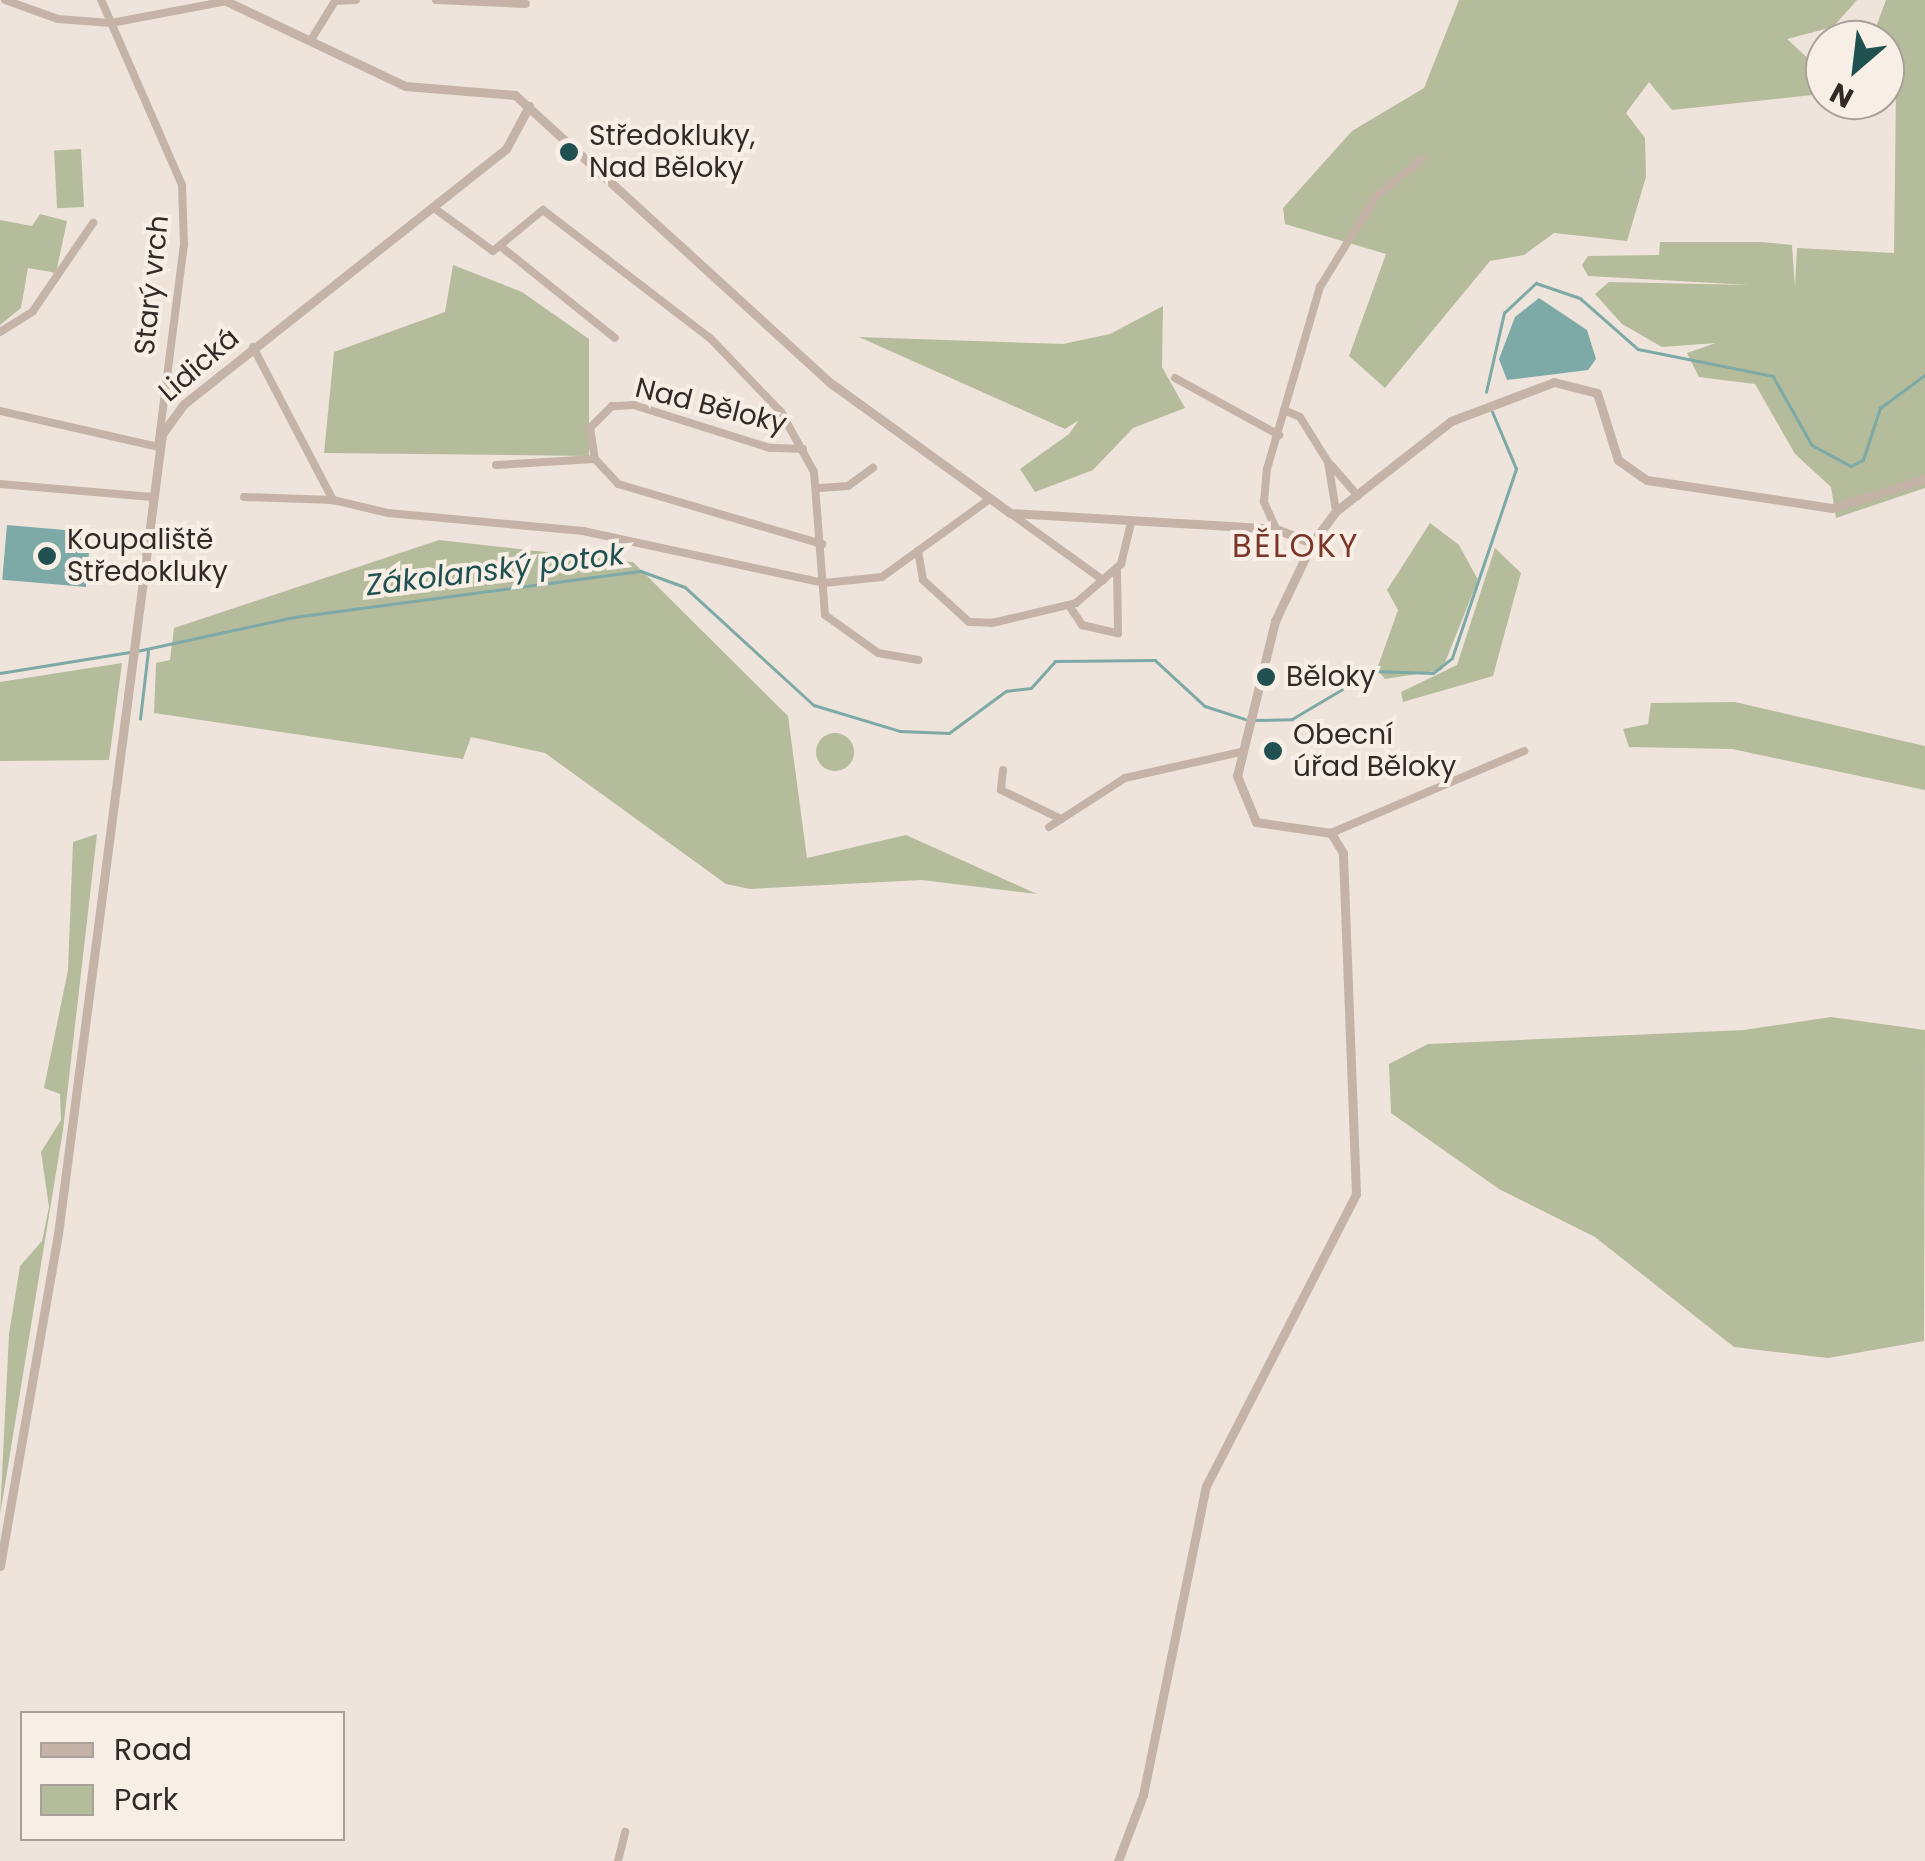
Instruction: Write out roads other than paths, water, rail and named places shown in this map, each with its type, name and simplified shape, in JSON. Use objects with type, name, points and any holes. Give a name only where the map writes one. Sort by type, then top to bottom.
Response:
[{"type":"street","points":[[5,0],[58,19],[111,23],[225,1],[404,86],[503,89],[529,106],[832,384],[987,502],[1010,513],[1102,580]]},
{"type":"street","name":"Starý vrch","points":[[101,0],[182,186],[184,245],[158,447]]},
{"type":"street","points":[[312,40],[334,0],[356,0]]},
{"type":"street","points":[[436,0],[526,4]]},
{"type":"street","name":"Lidická","points":[[0,1566],[58,1234],[158,447],[176,412],[517,139],[529,106]]},
{"type":"street","points":[[1276,528],[1264,502],[1293,358],[1346,235],[1422,159]]},
{"type":"street","points":[[434,208],[486,248],[504,248],[615,338]]},
{"type":"street","name":"Nad Běloky","points":[[504,248],[543,210],[644,283],[762,390],[802,448],[820,488],[825,616],[840,634],[918,660]]},
{"type":"street","points":[[0,332],[33,311],[93,223]]},
{"type":"street","points":[[253,348],[334,500]]},
{"type":"street","points":[[1175,378],[1278,435]]},
{"type":"street","points":[[1524,751],[1331,834],[1256,822],[1238,784],[1240,752],[1275,621],[1312,543],[1336,511],[1451,420],[1554,382],[1597,393],[1618,460],[1648,480],[1832,508],[1925,479]]},
{"type":"street","name":"Nad Běloky","points":[[595,459],[590,428],[612,406],[802,448]]},
{"type":"street","points":[[1284,410],[1300,417],[1328,462],[1358,496]]},
{"type":"street","points":[[0,412],[158,447]]},
{"type":"street","points":[[496,465],[595,459],[618,484],[822,544]]},
{"type":"street","points":[[1328,462],[1336,511]]},
{"type":"street","points":[[820,488],[848,486],[872,468]]},
{"type":"street","points":[[0,484],[152,497]]},
{"type":"street","points":[[244,496],[334,500],[388,513],[474,515],[824,583],[882,578],[987,502]]},
{"type":"street","points":[[1010,513],[1132,523],[1276,528],[1312,543]]},
{"type":"street","points":[[1070,607],[1082,625],[1118,633],[1117,568],[1132,523]]},
{"type":"street","points":[[918,551],[923,580],[969,622],[1070,607],[1117,568]]},
{"type":"street","points":[[1049,828],[1124,778],[1240,752]]},
{"type":"street","points":[[1004,770],[1000,790],[1061,820]]},
{"type":"street","points":[[1118,1861],[1143,1795],[1206,1486],[1356,1194],[1348,882],[1331,834]]},
{"type":"street","points":[[618,1861],[625,1832]]},
{"type":"water","points":[[1539,298],[1587,330],[1596,359],[1588,370],[1507,380],[1499,359],[1515,317]]},
{"type":"water","name":"Koupaliště Středokluky","points":[[7,525],[91,532],[86,587],[2,580]]},
{"type":"waterway","name":"Zákolanský potok","points":[[1486,392],[1504,313],[1536,283],[1580,298],[1638,349],[1773,376],[1812,445],[1851,466],[1863,460],[1880,408],[1925,375]]},
{"type":"waterway","name":"Zákolanský potok","points":[[1253,720],[1292,719],[1373,671],[1433,673],[1452,658],[1516,469],[1492,412]]},
{"type":"waterway","name":"Zákolanský potok","points":[[137,651],[294,617],[641,571],[685,587],[814,705],[900,731],[949,733],[1006,691],[1031,688],[1055,661],[1155,660],[1205,706],[1245,719]]},
{"type":"waterway","points":[[140,719],[148,651]]},
{"type":"waterway","name":"Zákolanský potok","points":[[0,673],[129,652]]},
{"type":"place","name":"Středokluky, Nad Běloky","points":[[569,152]]},
{"type":"place","name":"Koupaliště Středokluky","points":[[47,556]]},
{"type":"place","name":"Běloky","points":[[1266,677]]},
{"type":"place","name":"Obecní úřad Běloky","points":[[1273,751]]},
{"type":"district","name":"BĚLOKY","points":[[1296,546]]}]
